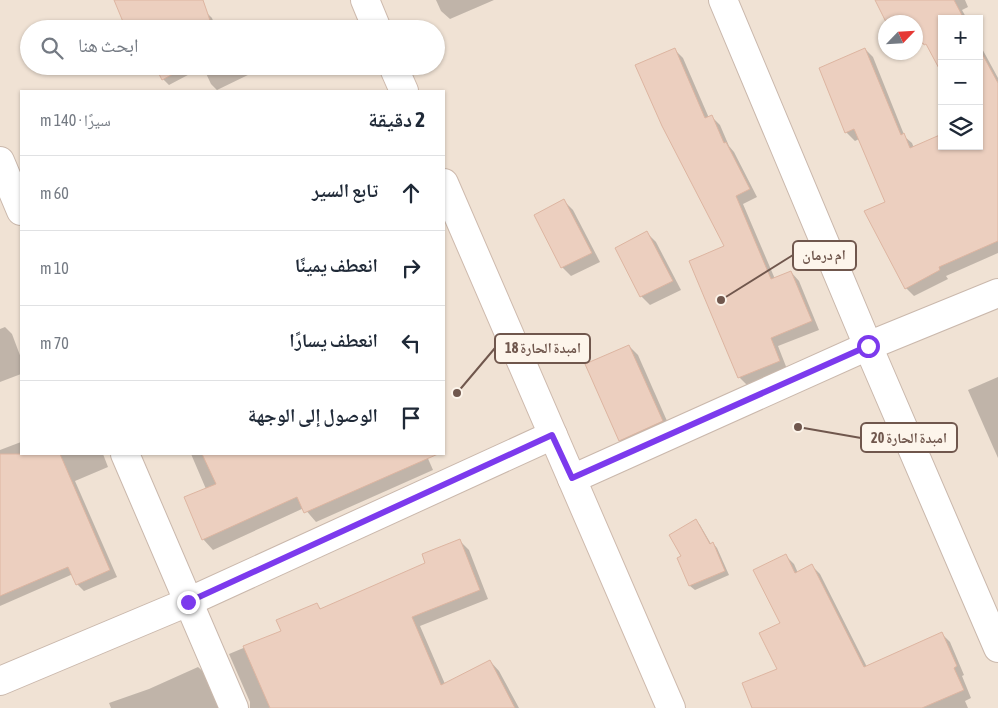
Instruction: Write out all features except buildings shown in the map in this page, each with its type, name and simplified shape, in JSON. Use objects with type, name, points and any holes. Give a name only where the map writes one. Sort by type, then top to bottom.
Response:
[{"type":"street","points":[[365,0],[373,20]]},
{"type":"street","points":[[723,0],[868,346],[998,648]]},
{"type":"street","points":[[397,75],[404,90]]},
{"type":"street","points":[[0,161],[20,209]]},
{"type":"street","points":[[445,185],[671,708]]},
{"type":"street","points":[[572,478],[868,346],[998,293]]},
{"type":"street","points":[[0,681],[188,602],[552,435]]},
{"type":"street","points":[[125,455],[234,708]]},
{"type":"shaded area","points":[[0,0],[998,0],[998,708],[0,708]]},
{"type":"place","name":"ام درمان","points":[[721,300]]},
{"type":"place","name":"امبدة الحارة 18","points":[[457,393]]},
{"type":"place","name":"امبدة الحارة 20","points":[[798,427]]},
{"type":"route","points":[[188,602],[552,435],[572,478],[868,346]]}]
